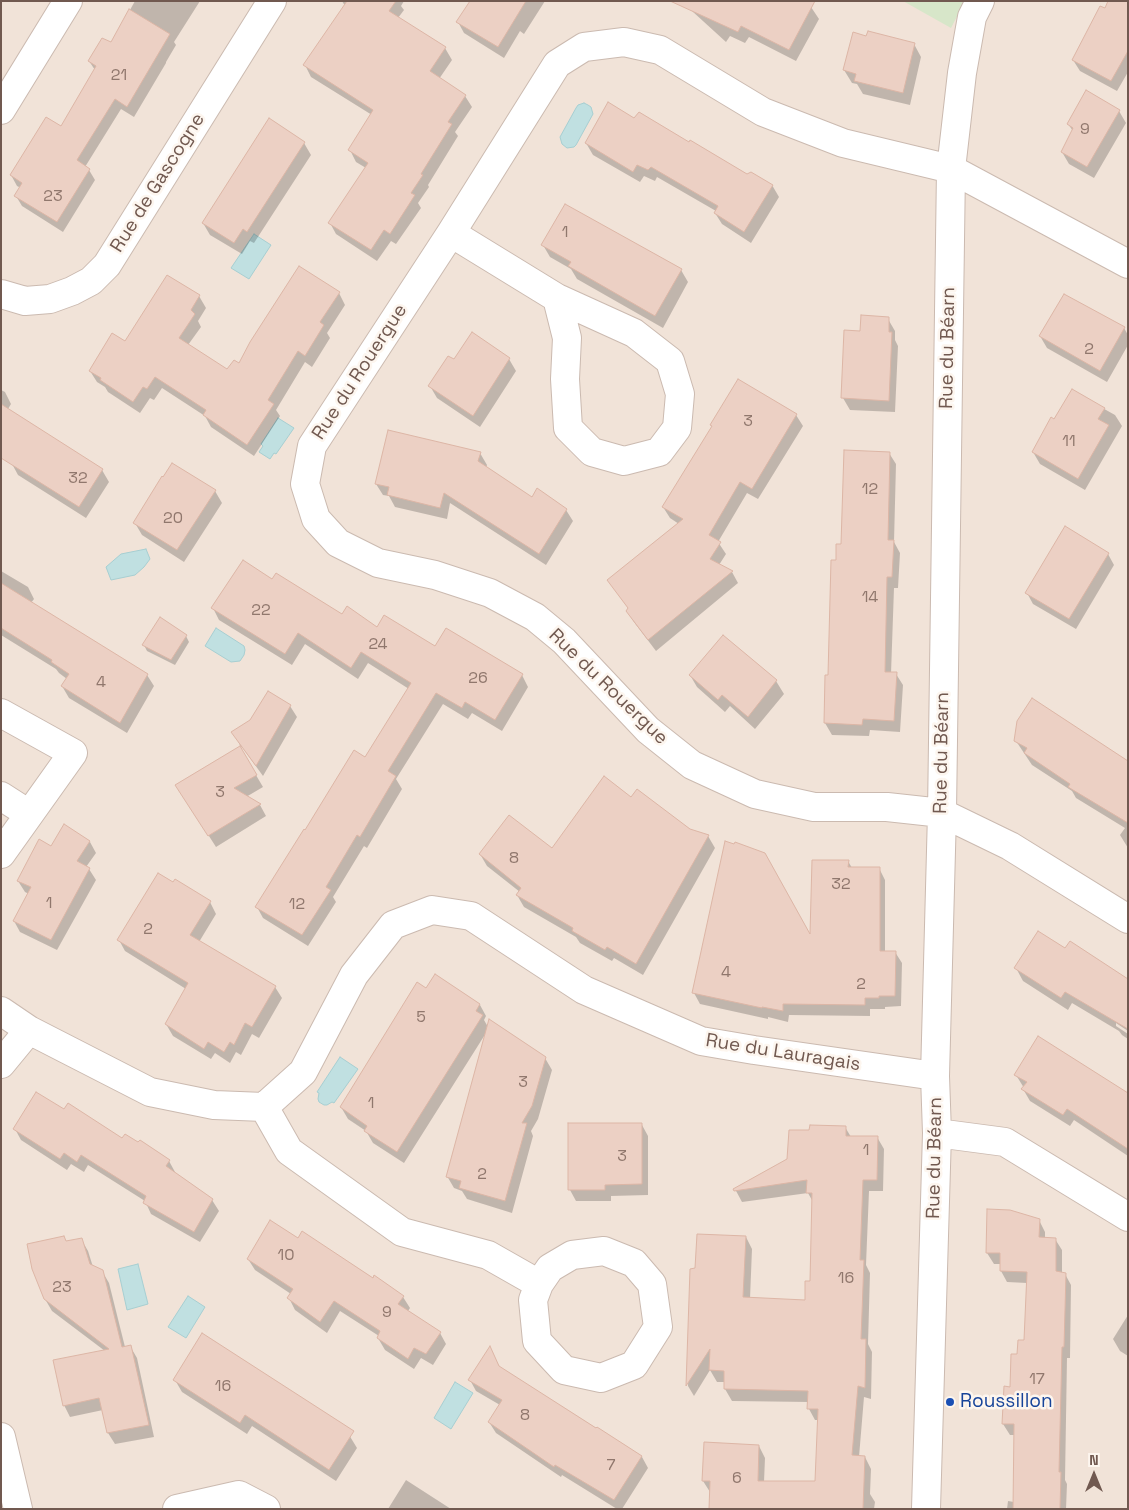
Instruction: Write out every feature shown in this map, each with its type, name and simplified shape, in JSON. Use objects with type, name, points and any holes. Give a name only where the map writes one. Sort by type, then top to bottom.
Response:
[{"type":"street","points":[[1,110],[68,1]]},
{"type":"street","name":"Rue de Gascogne","points":[[1,294],[25,301],[50,300],[91,281],[107,265],[272,1]]},
{"type":"street","name":"Rue du Béarn","points":[[926,1509],[937,1133],[935,1076],[942,814],[951,169],[962,73],[972,17],[980,1]]},
{"type":"street","name":"Rue du Rouergue","points":[[1128,264],[951,169],[843,143],[763,112],[660,50],[624,42],[584,47],[557,64],[451,233],[312,446],[305,484],[316,519],[338,543],[378,563],[435,575],[490,593],[535,618],[564,641],[648,730],[692,766],[755,794],[814,806],[887,807],[942,814],[1010,846],[1128,919]]},
{"type":"street","points":[[451,233],[557,298],[634,333],[670,361],[680,394],[677,428],[659,452],[624,461],[592,452],[568,428],[565,379],[567,338],[557,298]]},
{"type":"street","points":[[1,713],[73,753],[1,854]]},
{"type":"street","points":[[1,796],[30,814]]},
{"type":"street","name":"Rue du Lauragais","points":[[264,1107],[303,1072],[354,975],[392,925],[432,910],[471,916],[584,990],[701,1041],[935,1076]]},
{"type":"street","points":[[1,1011],[29,1030],[150,1092],[214,1105],[264,1107],[289,1151],[402,1232],[488,1255],[538,1284]]},
{"type":"street","points":[[1,1064],[29,1030]]},
{"type":"street","points":[[937,1133],[1006,1142],[1128,1218]]},
{"type":"street","points":[[604,1251],[634,1263],[652,1284],[658,1328],[634,1365],[601,1378],[564,1370],[537,1341],[533,1300],[538,1284],[550,1268],[572,1255],[604,1251]]},
{"type":"street","points":[[1,1437],[18,1509]]},
{"type":"street","points":[[177,1509],[239,1494],[266,1509]]},
{"type":"shaded area","points":[[1,1],[1128,1],[1128,1509],[1,1509]]},
{"type":"green space","points":[[903,1],[965,1],[951,28]]},
{"type":"water","points":[[584,103],[591,107],[593,114],[576,145],[567,148],[562,144],[560,137],[578,105]]},
{"type":"water","points":[[254,234],[271,245],[249,279],[231,268]]},
{"type":"water","points":[[278,418],[294,428],[276,454],[274,453],[270,459],[259,452],[263,446],[261,444]]},
{"type":"water","points":[[146,549],[150,559],[135,575],[111,580],[106,567],[121,554]]},
{"type":"water","points":[[216,628],[244,646],[244,655],[240,661],[231,662],[205,646]]},
{"type":"water","points":[[340,1057],[358,1069],[334,1103],[324,1105],[319,1102],[319,1093],[317,1092]]},
{"type":"water","points":[[138,1264],[148,1304],[127,1310],[118,1269]]},
{"type":"water","points":[[188,1296],[205,1307],[186,1338],[168,1327]]},
{"type":"water","points":[[455,1382],[473,1393],[451,1429],[434,1418]]},
{"type":"building","points":[[347,1],[396,1],[389,11],[446,47],[430,71],[466,95],[448,122],[452,124],[411,193],[415,195],[390,234],[384,230],[371,250],[328,223],[368,163],[348,150],[373,110],[303,65]]},
{"type":"building","points":[[470,1],[526,1],[498,47],[456,22]]},
{"type":"building","points":[[670,1],[815,1],[789,50],[741,26],[738,32]]},
{"type":"building","points":[[1108,1],[1128,1],[1128,51],[1111,81],[1072,60],[1100,6],[1105,8]]},
{"type":"building","points":[[129,9],[170,34],[127,107],[115,99],[77,160],[90,169],[57,222],[14,196],[22,183],[10,175],[46,117],[61,126],[96,66],[88,61],[102,38],[111,42]]},
{"type":"building","points":[[868,31],[915,43],[903,93],[854,81],[856,74],[843,70],[853,32],[866,36]]},
{"type":"building","points":[[1086,90],[1120,110],[1087,167],[1061,152],[1073,128],[1067,124]]},
{"type":"building","points":[[608,102],[634,118],[639,112],[747,174],[751,172],[773,185],[744,232],[714,213],[718,206],[651,167],[648,170],[637,165],[633,172],[585,143]]},
{"type":"building","points":[[269,118],[305,142],[247,232],[243,229],[234,243],[202,223]]},
{"type":"building","points":[[565,204],[682,269],[655,316],[568,266],[571,262],[541,245]]},
{"type":"building","points":[[299,266],[340,292],[320,322],[324,325],[305,356],[298,351],[268,400],[274,404],[247,445],[203,415],[206,410],[155,377],[147,389],[143,387],[133,402],[89,371],[112,333],[125,341],[167,275],[200,295],[191,310],[195,314],[179,338],[227,369],[234,360],[239,363],[250,342]]},
{"type":"building","points":[[1064,294],[1125,327],[1100,371],[1039,336]]},
{"type":"building","points":[[861,315],[889,317],[889,332],[892,332],[889,401],[841,398],[844,330],[860,331]]},
{"type":"building","points":[[472,332],[510,358],[473,416],[428,386],[448,356],[454,359]]},
{"type":"building","points":[[738,379],[797,414],[752,489],[740,482],[709,535],[721,542],[710,559],[733,571],[648,640],[626,611],[628,608],[607,580],[683,519],[662,507],[712,426],[710,425]]},
{"type":"building","points":[[1072,389],[1105,408],[1098,419],[1109,425],[1078,479],[1032,452],[1051,417],[1054,419]]},
{"type":"building","points":[[1,404],[103,469],[79,507],[1,458]]},
{"type":"building","points":[[388,430],[481,452],[478,461],[532,497],[537,488],[567,509],[539,554],[444,493],[440,508],[387,495],[389,487],[375,484]]},
{"type":"building","points":[[844,450],[890,452],[888,540],[894,540],[892,577],[887,577],[885,672],[897,672],[894,721],[863,719],[862,725],[824,723],[825,675],[828,675],[831,560],[836,560],[836,544],[841,544]]},
{"type":"building","points":[[172,463],[216,490],[177,550],[133,523]]},
{"type":"building","points":[[1065,526],[1109,553],[1069,619],[1025,593]]},
{"type":"building","points":[[243,560],[272,579],[276,573],[342,614],[347,606],[377,627],[384,615],[435,646],[446,628],[523,674],[495,720],[465,702],[462,708],[436,693],[388,771],[396,776],[360,837],[357,835],[326,887],[331,890],[302,935],[255,907],[354,750],[365,757],[411,683],[361,652],[351,668],[298,633],[285,654],[211,608]]},
{"type":"building","points":[[1,583],[148,674],[120,723],[61,686],[69,674],[51,662],[52,660],[1,628]]},
{"type":"building","points":[[160,617],[187,635],[171,660],[142,645]]},
{"type":"building","points":[[723,635],[777,680],[748,717],[722,695],[718,700],[689,675]]},
{"type":"building","points":[[268,691],[291,705],[256,766],[231,732],[250,720]]},
{"type":"building","points":[[1032,698],[1128,761],[1128,823],[1068,787],[1070,784],[1024,753],[1027,748],[1014,741],[1017,721]]},
{"type":"building","points":[[240,746],[257,775],[234,788],[261,804],[208,836],[175,785]]},
{"type":"building","points":[[604,776],[631,797],[637,789],[690,829],[709,835],[636,964],[607,947],[605,950],[572,931],[573,928],[516,895],[521,888],[479,854],[509,815],[552,848]]},
{"type":"building","points":[[64,824],[90,841],[77,861],[90,868],[51,940],[13,921],[31,887],[17,881],[39,839],[51,846]]},
{"type":"building","points":[[725,841],[734,844],[735,842],[765,853],[810,934],[812,860],[849,860],[848,867],[880,867],[880,951],[896,951],[895,996],[865,998],[865,1005],[783,1004],[783,1011],[692,993]]},
{"type":"building","points":[[158,873],[173,882],[175,879],[211,901],[190,935],[276,986],[252,1027],[245,1023],[234,1045],[230,1042],[224,1052],[208,1042],[204,1049],[165,1024],[188,983],[117,940]]},
{"type":"building","points":[[1038,931],[1065,948],[1070,941],[1128,979],[1128,1029],[1065,992],[1061,998],[1014,968]]},
{"type":"building","points":[[435,974],[480,1004],[476,1011],[483,1015],[397,1152],[364,1131],[367,1126],[340,1107],[417,982],[426,988]]},
{"type":"building","points":[[489,1019],[546,1057],[532,1106],[522,1123],[527,1123],[505,1201],[459,1188],[461,1181],[446,1177]]},
{"type":"building","points":[[1038,1036],[1128,1093],[1128,1149],[1067,1109],[1063,1115],[1021,1089],[1027,1082],[1014,1075]]},
{"type":"building","points":[[36,1092],[64,1109],[68,1103],[122,1138],[125,1134],[138,1142],[140,1140],[170,1160],[166,1166],[213,1199],[194,1232],[143,1203],[146,1196],[81,1155],[77,1162],[64,1153],[60,1159],[13,1129]]},
{"type":"building","points":[[568,1123],[642,1123],[642,1184],[605,1185],[605,1190],[568,1190]]},
{"type":"building","points":[[810,1125],[846,1126],[846,1136],[878,1136],[877,1180],[863,1180],[860,1260],[864,1260],[861,1339],[866,1339],[865,1388],[858,1386],[852,1455],[865,1456],[863,1509],[709,1509],[710,1481],[702,1481],[704,1442],[759,1445],[758,1481],[815,1481],[818,1409],[807,1409],[808,1391],[724,1389],[724,1371],[709,1370],[710,1349],[686,1386],[690,1269],[695,1268],[697,1234],[746,1236],[743,1297],[805,1300],[805,1281],[810,1281],[812,1193],[806,1193],[807,1180],[734,1191],[733,1189],[787,1159],[789,1130],[809,1130]]},
{"type":"building","points":[[987,1209],[1010,1210],[1040,1219],[1039,1237],[1056,1238],[1056,1271],[1066,1273],[1064,1347],[1062,1347],[1060,1509],[1013,1509],[1014,1424],[1002,1424],[1004,1386],[1010,1387],[1011,1354],[1017,1354],[1018,1340],[1024,1340],[1027,1272],[1000,1271],[1000,1253],[986,1253]]},
{"type":"building","points":[[270,1220],[298,1238],[302,1231],[373,1278],[374,1275],[404,1296],[398,1304],[441,1332],[426,1354],[414,1348],[408,1359],[377,1338],[380,1331],[334,1301],[320,1322],[287,1298],[293,1289],[247,1259]]},
{"type":"building","points":[[64,1236],[66,1241],[82,1238],[90,1264],[103,1270],[122,1347],[131,1345],[149,1425],[107,1433],[99,1398],[63,1406],[53,1360],[109,1349],[44,1299],[32,1269],[27,1244]]},
{"type":"building","points":[[202,1333],[354,1431],[329,1470],[245,1415],[240,1423],[173,1380]]},
{"type":"building","points":[[490,1346],[499,1366],[642,1456],[614,1500],[555,1465],[554,1467],[488,1422],[502,1400],[468,1380]]},
{"type":"place","name":"Roussillon","points":[[950,1402]]}]
